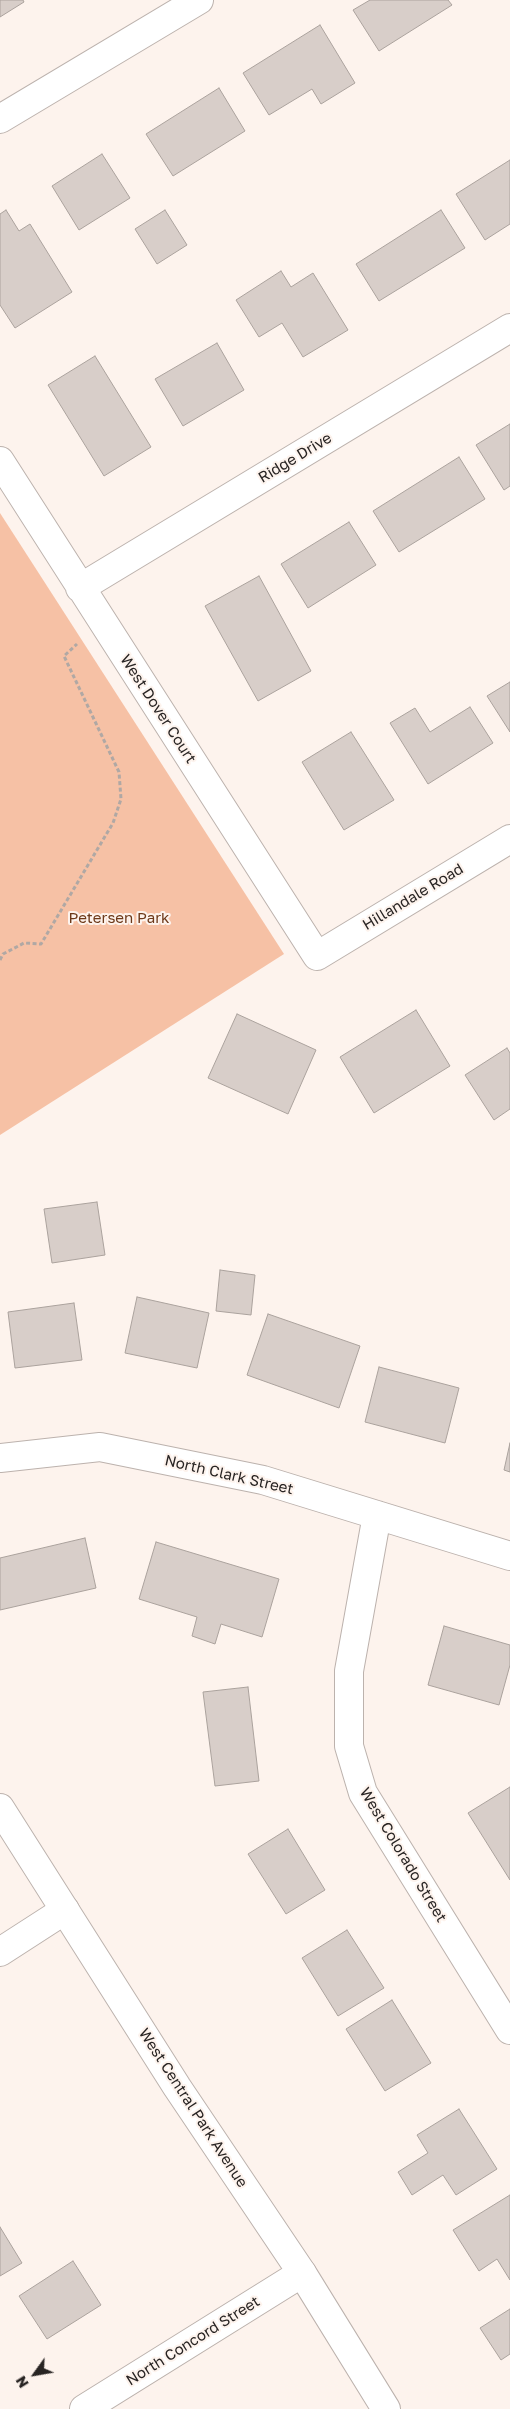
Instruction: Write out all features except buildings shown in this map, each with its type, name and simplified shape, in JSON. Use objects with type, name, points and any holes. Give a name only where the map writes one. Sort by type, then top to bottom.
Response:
[{"type":"street","points":[[0,119],[199,0]]},
{"type":"street","name":"Ridge Drive","points":[[80,588],[510,328]]},
{"type":"street","name":"West Dover Court","points":[[0,461],[317,956]]},
{"type":"street","name":"Hillandale Road","points":[[317,956],[510,839]]},
{"type":"street","name":"North Clark Street","points":[[0,1458],[100,1447],[263,1480],[510,1556]]},
{"type":"street","name":"West Colorado Street","points":[[377,1515],[349,1671],[349,1746],[363,1793],[510,2030]]},
{"type":"street","name":"West Central Park Avenue","points":[[0,1808],[177,2087],[302,2273],[386,2409]]},
{"type":"street","points":[[0,1952],[65,1910]]},
{"type":"street","name":"North Concord Street","points":[[84,2409],[302,2273]]},
{"type":"path","points":[[0,960],[3,954],[24,942],[41,944],[113,823],[121,799],[119,772],[64,656],[102,622]]},
{"type":"green space","name":"Petersen Park","points":[[0,513],[284,954],[0,1135]]}]
